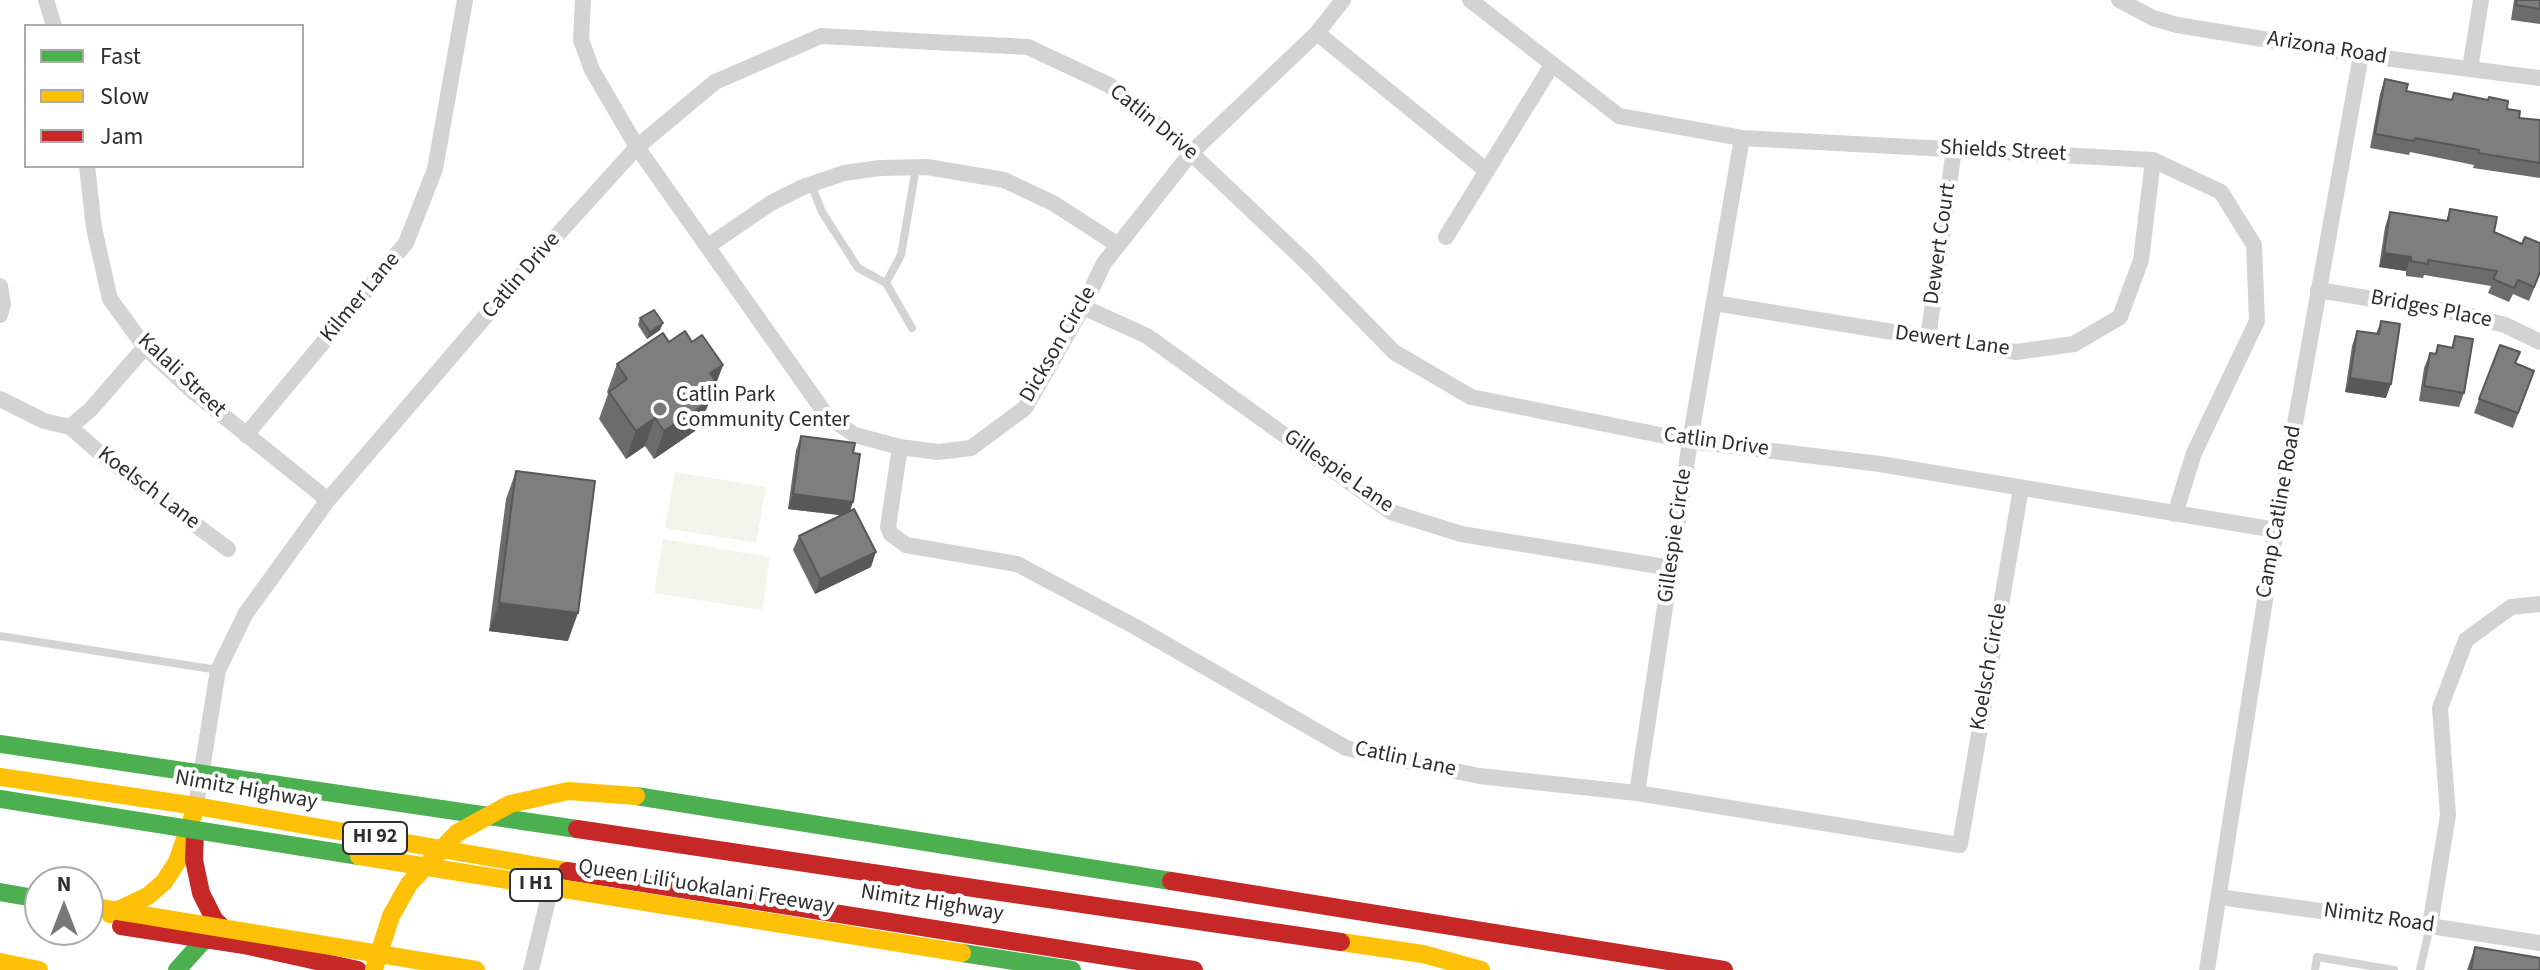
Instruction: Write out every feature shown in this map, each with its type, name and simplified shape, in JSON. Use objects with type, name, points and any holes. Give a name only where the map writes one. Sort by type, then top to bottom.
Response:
[{"type":"main road","points":[[0,744],[1423,954],[1481,970]]},
{"type":"main road","points":[[151,799],[185,784],[205,759]]},
{"type":"main road","name":"Nimitz Highway","points":[[0,777],[196,806],[555,869],[1194,970]]},
{"type":"main road","points":[[374,970],[391,916],[409,884],[457,833],[510,804],[568,791],[652,799],[1724,970]]},
{"type":"main road","name":"Queen Liliʻuokalani Freeway","points":[[0,799],[1072,970]]},
{"type":"main road","points":[[104,915],[130,906],[164,882],[177,862],[196,806]]},
{"type":"main road","points":[[196,806],[194,860],[201,893],[214,919],[226,933],[244,945]]},
{"type":"main road","points":[[0,892],[24,896]]},
{"type":"main road","points":[[0,906],[24,910]]},
{"type":"main road","points":[[104,909],[476,970]]},
{"type":"main road","points":[[104,922],[244,945],[358,970]]},
{"type":"main road","points":[[177,970],[204,940]]},
{"type":"main road","points":[[1350,944],[1433,970]]},
{"type":"main road","points":[[0,962],[39,970]]},
{"type":"street","points":[[46,0],[53,24]]},
{"type":"street","name":"Kilmer Lane","points":[[246,435],[406,243],[435,169],[465,0]]},
{"type":"street","name":"Dickson Circle","points":[[583,0],[581,40],[592,70],[637,147],[827,416],[855,435],[900,447],[938,452],[971,448],[1025,408],[1083,307],[1104,263],[1118,245],[1191,153],[1317,33],[1343,0]]},
{"type":"street","name":"Shields Street","points":[[1470,0],[1619,116],[1742,138],[2153,160],[2221,192],[2254,245],[2257,321],[2194,453],[2175,514]]},
{"type":"street","name":"Arizona Road","points":[[2119,0],[2153,18],[2177,25],[2361,55],[2540,78]]},
{"type":"street","points":[[2470,69],[2481,0]]},
{"type":"street","points":[[1317,33],[1487,171]]},
{"type":"street","name":"Catlin Drive","points":[[196,806],[218,670],[246,613],[328,500],[520,276],[637,147],[715,82],[821,36],[1028,47],[1109,85],[1191,153],[1306,262],[1394,352],[1471,397],[1690,441],[1880,464],[2276,530]]},
{"type":"street","name":"Camp Catline Road","points":[[2207,970],[2276,530],[2361,55]]},
{"type":"street","points":[[1446,237],[1552,65]]},
{"type":"street","name":"Gillespie Circle","points":[[1637,793],[1690,441],[1742,138]]},
{"type":"street","name":"Dewert Court","points":[[1928,339],[1954,149]]},
{"type":"street","name":"Dewert Lane","points":[[1714,303],[2016,352],[2074,344],[2120,317],[2141,260],[2153,160]]},
{"type":"street","points":[[708,246],[771,203],[811,184],[844,173],[916,167],[1004,180],[1053,203],[1118,245]]},
{"type":"street","name":"Kalali Street","points":[[87,168],[94,228],[110,299],[145,347],[190,389],[328,500]]},
{"type":"street","points":[[0,286],[3,304],[0,315]]},
{"type":"street","name":"Bridges Place","points":[[2318,290],[2459,313],[2505,325],[2540,342]]},
{"type":"street","name":"Gillespie Lane","points":[[1083,307],[1147,336],[1391,512],[1461,534],[1671,568]]},
{"type":"street","points":[[0,399],[44,421],[70,427],[91,409],[145,347]]},
{"type":"street","name":"Koelsch Lane","points":[[70,427],[101,454],[228,549]]},
{"type":"street","name":"Catlin Lane","points":[[900,447],[888,527],[891,534],[906,545],[1017,564],[1134,626],[1346,748],[1479,776],[1637,793],[1960,845]]},
{"type":"street","name":"Koelsch Circle","points":[[1960,845],[2021,488]]},
{"type":"street","points":[[2430,926],[2448,815],[2440,708],[2466,640],[2511,607],[2540,604]]},
{"type":"street","points":[[531,970],[555,869]]},
{"type":"street","name":"Nimitz Road","points":[[2219,897],[2540,943]]},
{"type":"lane","points":[[886,283],[901,255],[916,167]]},
{"type":"lane","points":[[811,184],[822,212],[858,268],[886,283],[912,328]]},
{"type":"lane","points":[[0,636],[218,670]]},
{"type":"lane","points":[[2420,970],[2430,926]]},
{"type":"lane","points":[[2315,970],[2317,957],[2394,970]]},
{"type":"shaded area","points":[[675,472],[766,487],[756,543],[665,528]]},
{"type":"shaded area","points":[[663,539],[770,557],[762,610],[654,593]]},
{"type":"building","points":[[2517,0],[2540,0],[2540,9],[2516,5]]},
{"type":"building","points":[[2385,79],[2408,84],[2406,91],[2452,100],[2454,93],[2508,101],[2507,109],[2520,111],[2519,118],[2540,120],[2540,163],[2415,138],[2414,141],[2375,134]]},
{"type":"building","points":[[2450,209],[2497,217],[2494,232],[2522,244],[2525,237],[2540,243],[2540,272],[2534,287],[2518,280],[2514,288],[2493,279],[2497,271],[2428,260],[2428,264],[2411,261],[2411,257],[2384,253],[2390,212],[2448,221]]},
{"type":"building","points":[[654,310],[663,323],[650,332],[640,318]]},
{"type":"building","points":[[2381,321],[2400,324],[2391,384],[2350,378],[2357,331],[2379,334]]},
{"type":"building","name":"Catlin Park Community Center","points":[[685,331],[692,342],[702,335],[723,365],[710,373],[716,382],[699,395],[705,404],[664,431],[655,418],[636,431],[609,392],[627,379],[617,364],[663,333],[669,342]]},
{"type":"building","points":[[2455,336],[2473,339],[2464,393],[2424,386],[2430,353],[2436,354],[2438,345],[2453,348]]},
{"type":"building","points":[[2500,345],[2520,352],[2515,363],[2534,371],[2518,413],[2479,399]]},
{"type":"building","points":[[801,436],[855,443],[853,453],[860,454],[853,502],[793,494]]},
{"type":"building","points":[[516,471],[595,481],[578,613],[499,603]]},
{"type":"building","points":[[854,509],[876,552],[820,579],[799,536]]},
{"type":"building","points":[[2475,947],[2540,958],[2540,970],[2471,970]]},
{"type":"traffic: fast","points":[[0,744],[577,829]]},
{"type":"traffic: fast","points":[[636,796],[1171,881]]},
{"type":"traffic: fast","points":[[0,799],[359,856]]},
{"type":"traffic: fast","points":[[0,892],[24,896]]},
{"type":"traffic: fast","points":[[177,970],[204,940]]},
{"type":"traffic: fast","points":[[962,953],[1072,970]]},
{"type":"traffic: slow","points":[[0,777],[196,806],[567,871]]},
{"type":"traffic: slow","points":[[374,969],[391,916],[409,884],[457,833],[510,804],[568,791],[636,796]]},
{"type":"traffic: slow","points":[[110,914],[148,896],[164,882],[177,862],[194,813]]},
{"type":"traffic: slow","points":[[359,856],[962,953]]},
{"type":"traffic: slow","points":[[104,909],[476,970]]},
{"type":"traffic: slow","points":[[1341,942],[1423,954],[1481,970]]},
{"type":"traffic: slow","points":[[0,962],[39,970]]},
{"type":"traffic: jam","points":[[577,829],[980,889]]},
{"type":"traffic: jam","points":[[195,833],[194,860],[201,893],[214,919],[232,937]]},
{"type":"traffic: jam","points":[[567,871],[1194,970]]},
{"type":"traffic: jam","points":[[1171,881],[1724,970]]},
{"type":"traffic: jam","points":[[980,889],[1341,942]]},
{"type":"traffic: jam","points":[[121,926],[244,945],[358,970]]},
{"type":"place","name":"Catlin Park Community Center","points":[[660,409]]}]
